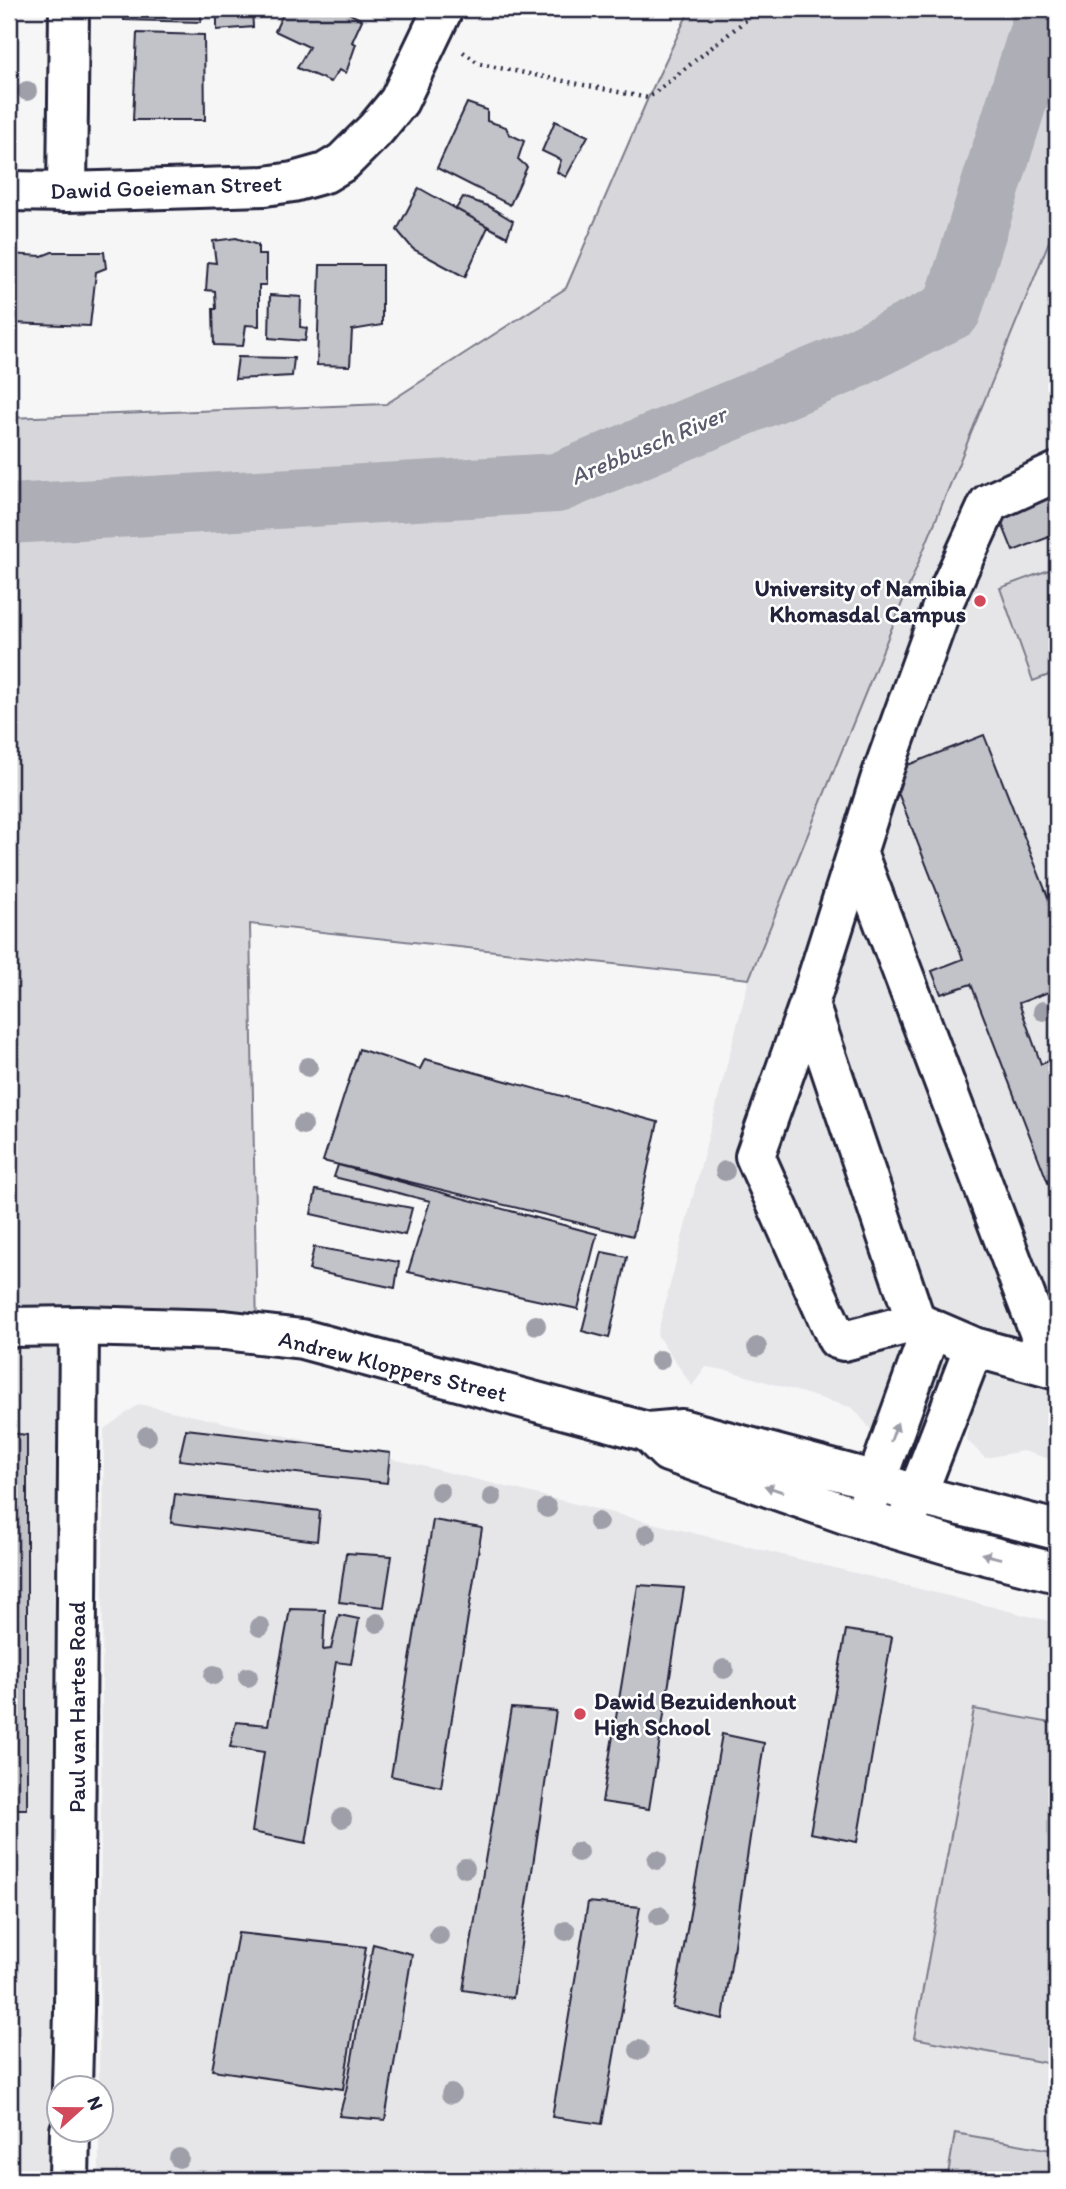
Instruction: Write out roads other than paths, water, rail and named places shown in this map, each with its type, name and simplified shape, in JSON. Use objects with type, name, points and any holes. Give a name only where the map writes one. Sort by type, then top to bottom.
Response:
[{"type":"street","points":[[67,192],[69,9]]},
{"type":"street","name":"Dawid Goeieman Street","points":[[9,191],[67,192],[265,186],[326,173],[343,162],[399,101],[438,20]]},
{"type":"street","points":[[1055,1369],[974,1347],[923,1325],[844,1341],[837,1339],[755,1156],[809,1004],[881,777],[945,600],[989,503],[1057,472]]},
{"type":"street","points":[[857,852],[1055,1369]]},
{"type":"street","points":[[809,1004],[923,1325],[863,1519]]},
{"type":"street","name":"Paul van Hartes Road","points":[[72,2074],[79,1326]]},
{"type":"street","name":"Andrew Kloppers Street","points":[[9,1327],[225,1330],[302,1339],[648,1432],[682,1429],[876,1481],[917,1496],[1057,1530]]},
{"type":"street","points":[[902,1531],[974,1347]]},
{"type":"street","name":"Andrew Kloppers Street","points":[[648,1432],[668,1452],[863,1519],[1057,1573]]},
{"type":"street","points":[[69,2180],[70,2144]]},
{"type":"waterway","name":"Arebbusch River","points":[[9,514],[557,483],[844,364],[952,310],[1046,9]]},
{"type":"place","name":"University of Namibia Khomasdal Campus","points":[[980,601]]},
{"type":"place","name":"Dawid Bezuidenhout High School","points":[[580,1714]]}]
